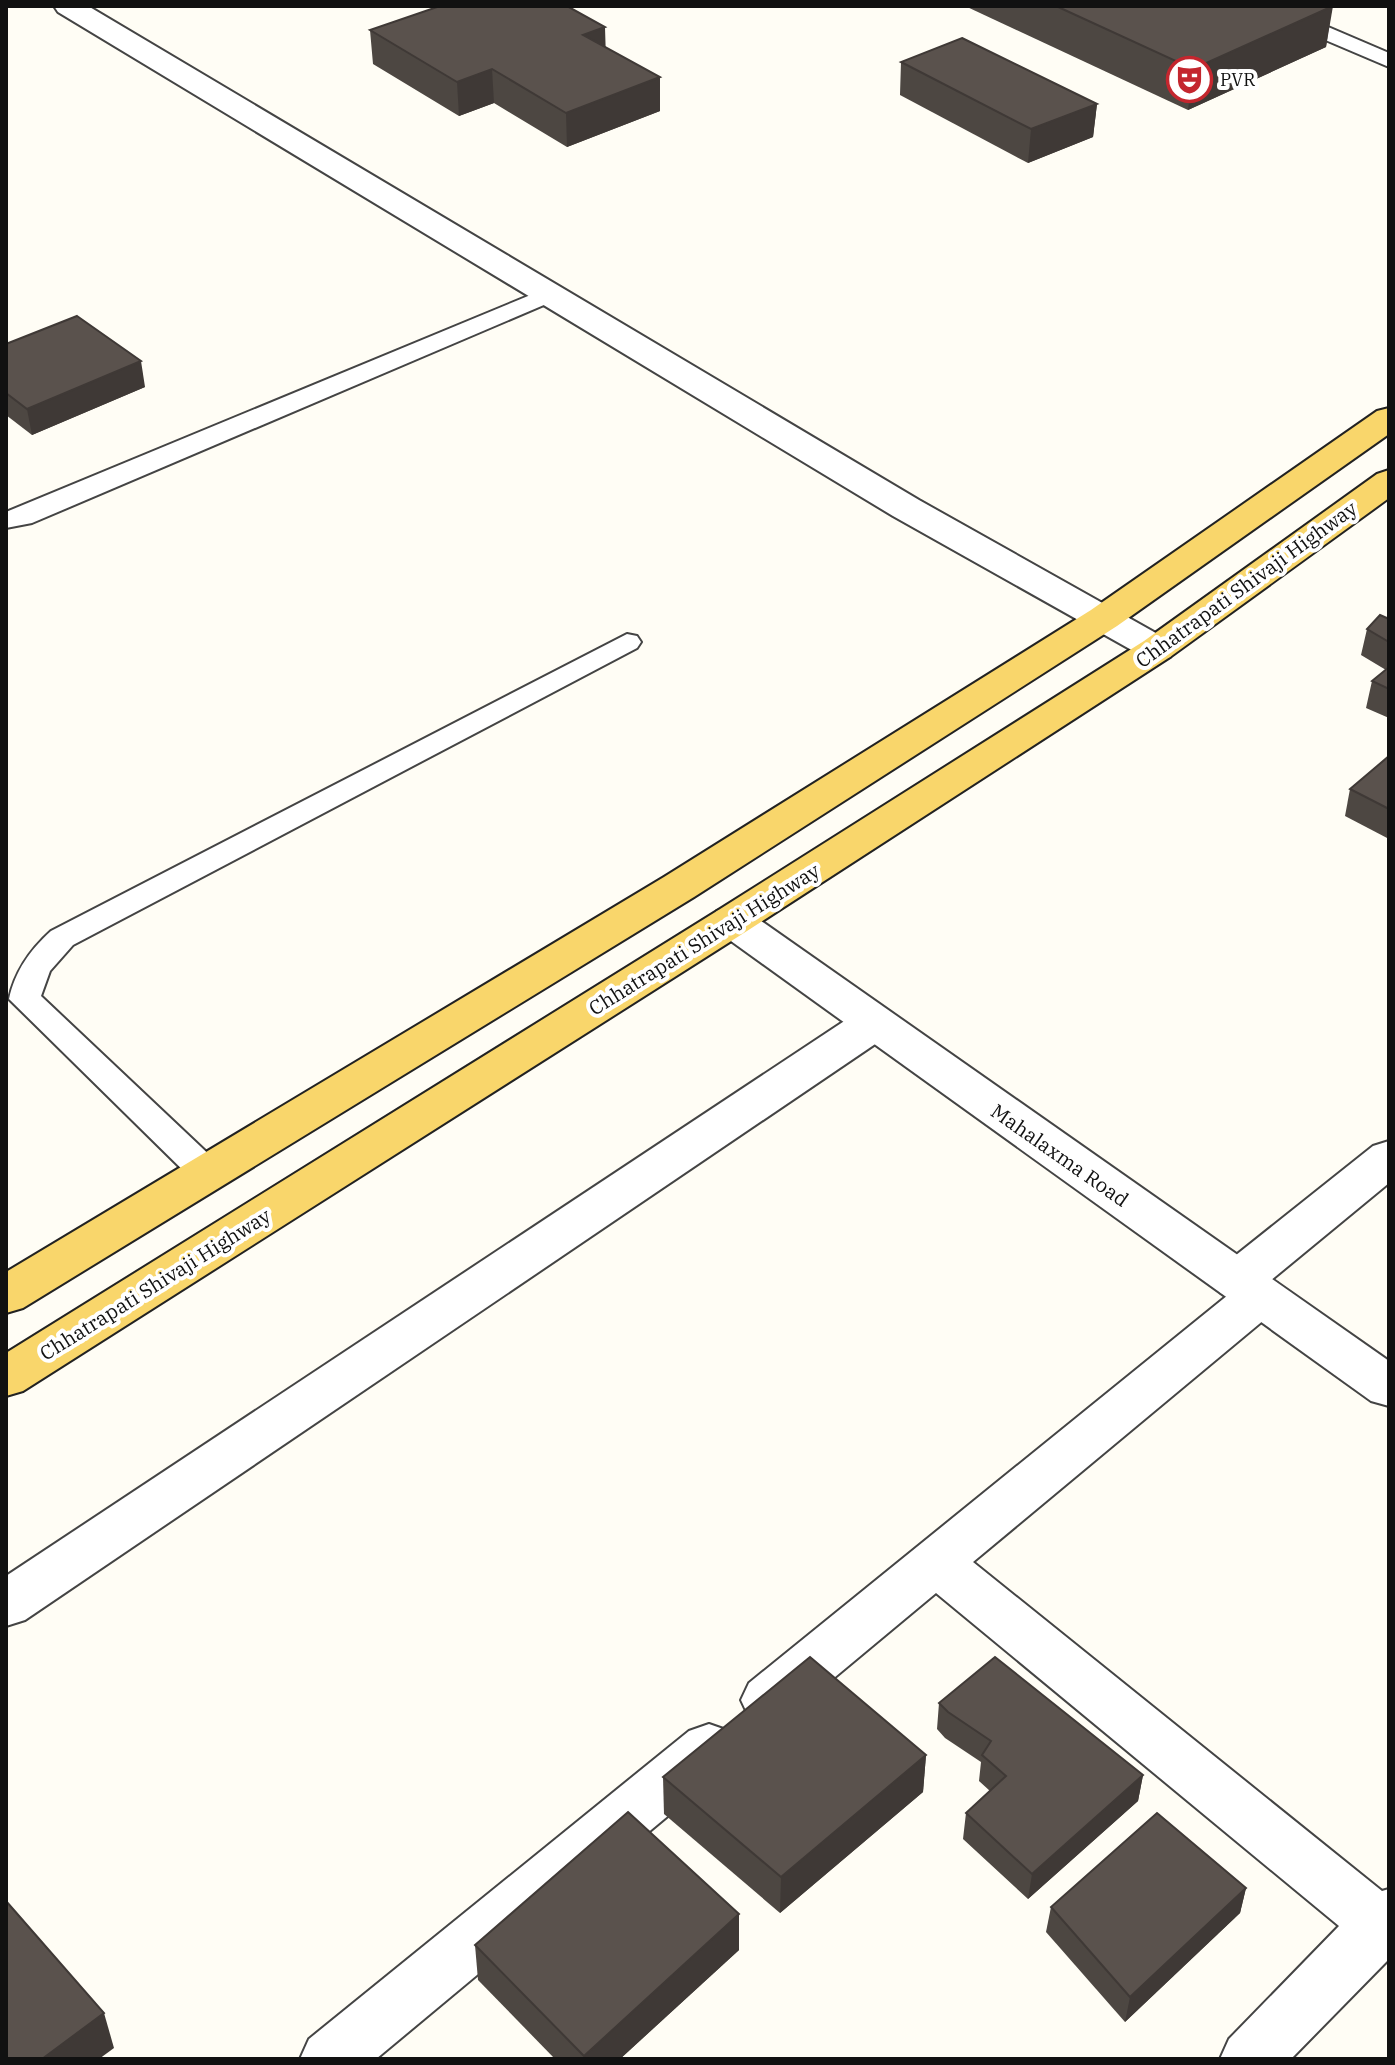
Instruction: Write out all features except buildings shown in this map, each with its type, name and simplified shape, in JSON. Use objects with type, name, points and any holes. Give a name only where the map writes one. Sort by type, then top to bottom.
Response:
[{"type":"main road","points":[[6,1295],[679,887],[1104,618],[1389,418]]},
{"type":"main road","name":"Chhatrapati Shivaji Highway","points":[[6,1377],[732,921],[1157,649],[1389,481]]},
{"type":"street","points":[[68,6],[906,508],[1157,649]]},
{"type":"street","name":"Mahalaxma Road","points":[[732,921],[1389,1387]]},
{"type":"street","points":[[6,1604],[874,1023]]},
{"type":"street","points":[[330,2059],[936,1562],[1249,1288],[1389,1158]]},
{"type":"street","points":[[936,1562],[1386,1924],[1250,2059]]},
{"type":"lane","points":[[1262,6],[1389,61]]},
{"type":"lane","points":[[6,520],[23,517],[550,294]]},
{"type":"lane","points":[[206,1172],[25,999],[28,978],[40,958],[62,938],[627,642]]},
{"type":"place","name":"PVR","points":[[1189,79]]}]
